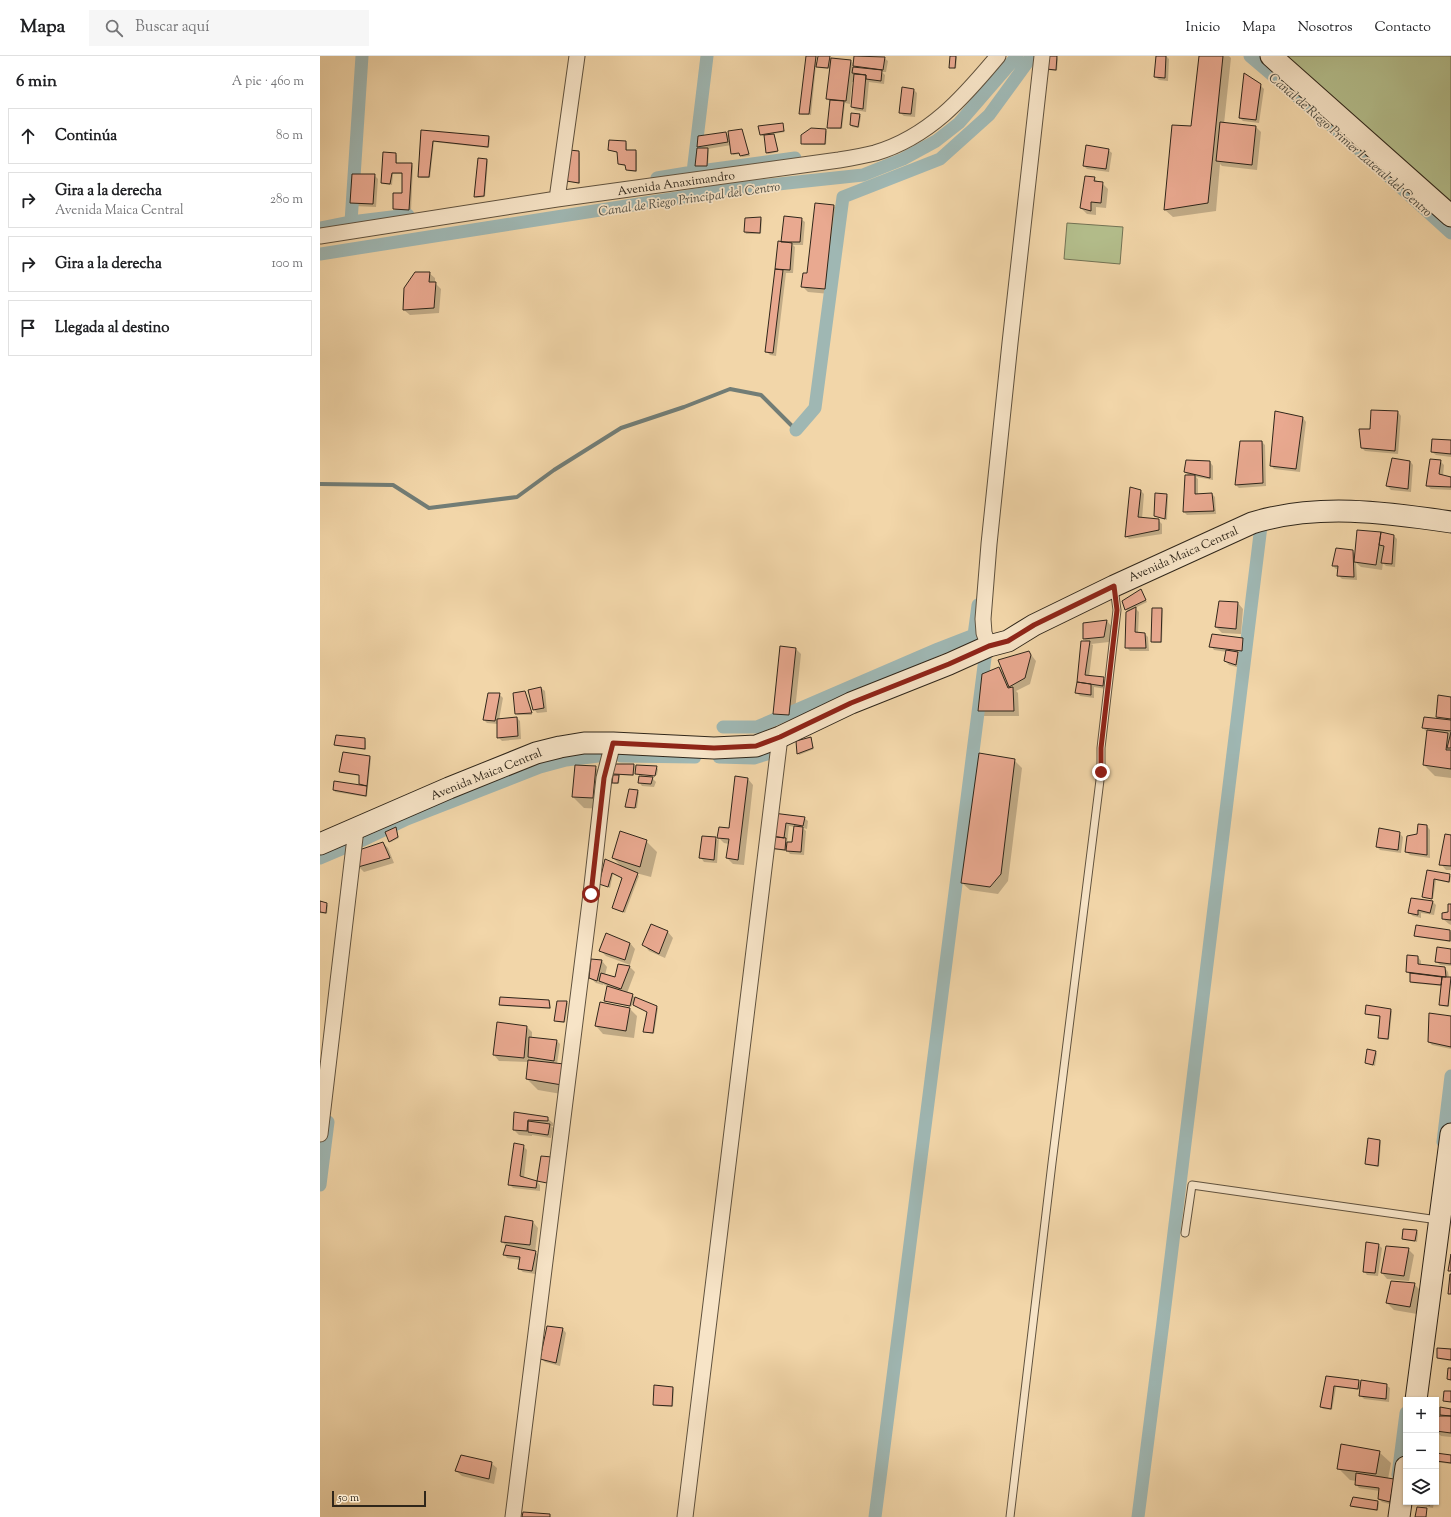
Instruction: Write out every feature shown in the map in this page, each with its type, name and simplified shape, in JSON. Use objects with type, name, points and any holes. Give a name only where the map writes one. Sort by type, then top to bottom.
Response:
[{"type":"street","points":[[557,199],[577,56]]},
{"type":"street","name":"Avenida Anaximandro","points":[[320,236],[557,199],[839,160],[875,153],[899,143],[923,130],[948,112],[998,56]]},
{"type":"street","points":[[989,646],[984,633],[983,619],[989,544],[1042,56]]},
{"type":"street","points":[[1272,56],[1451,216]]},
{"type":"street","name":"Avenida Maica Central","points":[[320,844],[449,788],[536,753],[560,747],[584,743],[714,748],[756,746],[780,737],[851,703],[949,664],[989,646],[1008,641],[1034,625],[1114,586],[1252,523],[1271,517],[1296,513],[1345,510],[1395,514],[1451,522]]},
{"type":"street","points":[[685,1517],[780,737]]},
{"type":"street","points":[[513,1517],[591,894],[604,778],[613,743]]},
{"type":"street","points":[[320,1134],[356,829]]},
{"type":"street","points":[[1416,1397],[1441,1234],[1451,1134]]},
{"type":"street","points":[[1399,1517],[1406,1469]]},
{"type":"lane","points":[[1010,1517],[1053,1155],[1101,772],[1101,748],[1117,610],[1114,586]]},
{"type":"lane","points":[[1185,1233],[1192,1185],[1441,1234]]},
{"type":"green space","points":[[1282,56],[1451,56],[1451,207]]},
{"type":"green space","points":[[1067,223],[1123,227],[1120,264],[1064,259]]},
{"type":"building","points":[[806,56],[816,56],[809,114],[799,114]]},
{"type":"building","points":[[818,56],[830,56],[828,68],[816,67]]},
{"type":"building","points":[[854,56],[885,57],[883,70],[853,66]]},
{"type":"building","points":[[950,56],[956,56],[955,68],[949,68]]},
{"type":"building","points":[[1049,56],[1057,56],[1056,70],[1046,69]]},
{"type":"building","points":[[1156,56],[1166,56],[1165,78],[1154,77]]},
{"type":"building","points":[[1199,56],[1223,56],[1208,203],[1164,210],[1172,125],[1191,126]]},
{"type":"building","points":[[831,58],[851,60],[846,101],[826,99]]},
{"type":"building","points":[[853,67],[882,70],[881,81],[866,79],[866,75],[852,73]]},
{"type":"building","points":[[1244,73],[1261,84],[1256,120],[1239,118]]},
{"type":"building","points":[[854,74],[866,75],[863,109],[851,107]]},
{"type":"building","points":[[902,87],[914,89],[911,114],[899,113]]},
{"type":"building","points":[[830,100],[844,101],[841,128],[827,128]]},
{"type":"building","points":[[851,113],[860,114],[858,127],[850,125]]},
{"type":"building","points":[[1220,122],[1256,126],[1252,165],[1216,161]]},
{"type":"building","points":[[783,123],[784,131],[760,135],[758,126]]},
{"type":"building","points":[[811,128],[826,129],[825,144],[801,144],[801,135]]},
{"type":"building","points":[[742,129],[749,154],[740,156],[739,153],[731,154],[728,131]]},
{"type":"building","points":[[421,130],[489,136],[488,147],[433,141],[429,177],[418,177]]},
{"type":"building","points":[[726,132],[728,142],[697,147],[698,136]]},
{"type":"building","points":[[774,134],[778,151],[766,153],[764,135]]},
{"type":"building","points":[[609,140],[626,141],[626,150],[636,150],[636,171],[626,170],[625,165],[618,164],[617,152],[608,150]]},
{"type":"building","points":[[1086,145],[1109,149],[1106,169],[1083,166]]},
{"type":"building","points":[[697,148],[708,148],[707,166],[695,166]]},
{"type":"building","points":[[569,150],[579,151],[579,183],[566,181]]},
{"type":"building","points":[[383,152],[396,153],[396,163],[412,163],[409,210],[393,209],[393,193],[402,193],[402,173],[392,173],[390,184],[381,183]]},
{"type":"building","points":[[478,158],[487,159],[484,196],[474,197]]},
{"type":"building","points":[[352,174],[375,174],[373,204],[350,203]]},
{"type":"building","points":[[1085,176],[1095,177],[1094,181],[1103,182],[1101,203],[1091,202],[1091,211],[1080,208]]},
{"type":"building","points":[[815,203],[834,205],[825,289],[801,287],[803,273],[807,273]]},
{"type":"building","points":[[784,216],[802,218],[800,242],[781,242]]},
{"type":"building","points":[[761,217],[760,233],[744,232],[745,218]]},
{"type":"building","points":[[778,241],[792,243],[790,270],[775,269]]},
{"type":"building","points":[[775,269],[783,270],[773,353],[765,352]]},
{"type":"building","points":[[415,272],[430,272],[429,282],[436,282],[434,308],[403,310],[404,288]]},
{"type":"building","points":[[1371,410],[1398,411],[1395,451],[1361,448],[1359,429],[1370,429]]},
{"type":"building","points":[[1275,411],[1303,417],[1296,469],[1270,466]]},
{"type":"building","points":[[1432,439],[1451,440],[1451,454],[1431,452]]},
{"type":"building","points":[[1240,441],[1262,441],[1263,483],[1235,485]]},
{"type":"building","points":[[1392,458],[1410,461],[1408,489],[1386,486]]},
{"type":"building","points":[[1430,459],[1441,460],[1439,474],[1451,477],[1451,487],[1426,486]]},
{"type":"building","points":[[1186,460],[1210,461],[1210,478],[1184,472]]},
{"type":"building","points":[[1185,475],[1195,475],[1195,494],[1212,493],[1214,511],[1183,512]]},
{"type":"building","points":[[1130,487],[1141,490],[1138,517],[1159,519],[1159,530],[1125,537]]},
{"type":"building","points":[[1155,493],[1167,494],[1165,519],[1154,516]]},
{"type":"building","points":[[1357,530],[1381,532],[1376,565],[1354,562]]},
{"type":"building","points":[[1381,532],[1394,535],[1392,564],[1381,563],[1384,546],[1379,545]]},
{"type":"building","points":[[1336,548],[1353,550],[1354,577],[1337,576],[1338,566],[1332,566]]},
{"type":"building","points":[[1141,589],[1146,600],[1125,610],[1122,601]]},
{"type":"building","points":[[1219,601],[1238,602],[1236,629],[1215,627]]},
{"type":"building","points":[[1136,607],[1135,632],[1145,633],[1146,648],[1125,648],[1126,612]]},
{"type":"building","points":[[1152,608],[1162,608],[1161,642],[1151,642]]},
{"type":"building","points":[[1107,620],[1104,637],[1083,639],[1083,623]]},
{"type":"building","points":[[1212,634],[1243,638],[1242,651],[1209,647]]},
{"type":"building","points":[[1081,641],[1090,641],[1085,675],[1104,677],[1103,686],[1077,682]]},
{"type":"building","points":[[780,646],[796,648],[789,715],[773,714]]},
{"type":"building","points":[[1226,650],[1238,652],[1236,665],[1224,661]]},
{"type":"building","points":[[1029,651],[1031,655],[1025,678],[1009,687],[998,660]]},
{"type":"building","points":[[999,667],[1008,688],[1013,687],[1014,711],[978,711],[982,674]]},
{"type":"building","points":[[1077,682],[1091,684],[1091,695],[1075,693]]},
{"type":"building","points":[[541,687],[544,708],[533,710],[528,690]]},
{"type":"building","points":[[525,691],[532,713],[515,714],[513,693]]},
{"type":"building","points":[[488,693],[500,693],[495,721],[483,720]]},
{"type":"building","points":[[1438,695],[1451,697],[1451,719],[1436,717]]},
{"type":"building","points":[[517,717],[518,736],[497,738],[497,719]]},
{"type":"building","points":[[1424,717],[1451,720],[1451,731],[1422,728]]},
{"type":"building","points":[[1427,730],[1448,733],[1446,750],[1451,750],[1451,769],[1423,765]]},
{"type":"building","points":[[1451,732],[1451,748],[1447,748]]},
{"type":"building","points":[[336,735],[365,738],[365,749],[334,745]]},
{"type":"building","points":[[811,737],[813,748],[797,754],[796,741]]},
{"type":"building","points":[[343,752],[370,756],[367,786],[359,784],[359,775],[339,772]]},
{"type":"building","points":[[979,753],[1015,759],[1001,874],[990,887],[961,883]]},
{"type":"building","points":[[615,764],[634,764],[633,775],[613,774]]},
{"type":"building","points":[[575,765],[596,766],[593,798],[572,797]]},
{"type":"building","points":[[636,765],[657,766],[655,776],[635,774]]},
{"type":"building","points":[[613,775],[619,775],[618,783],[612,783]]},
{"type":"building","points":[[639,776],[653,777],[651,784],[638,783]]},
{"type":"building","points":[[735,776],[748,778],[738,860],[726,858],[729,839],[717,838],[719,827],[729,828]]},
{"type":"building","points":[[334,781],[367,786],[366,796],[333,790]]},
{"type":"building","points":[[629,789],[638,790],[635,808],[625,807]]},
{"type":"building","points":[[773,813],[805,817],[803,826],[786,823],[784,838],[770,836]]},
{"type":"building","points":[[1418,824],[1427,825],[1427,855],[1405,852],[1407,836],[1417,834]]},
{"type":"building","points":[[794,826],[803,827],[801,852],[786,851],[787,842],[792,842]]},
{"type":"building","points":[[396,827],[398,837],[389,842],[385,832]]},
{"type":"building","points":[[1379,828],[1400,832],[1398,850],[1376,847]]},
{"type":"building","points":[[620,831],[647,840],[640,867],[612,858]]},
{"type":"building","points":[[1445,834],[1451,835],[1451,866],[1439,865]]},
{"type":"building","points":[[702,836],[716,837],[714,860],[699,858]]},
{"type":"building","points":[[770,836],[786,838],[785,850],[769,848]]},
{"type":"building","points":[[383,842],[390,858],[358,867],[359,850]]},
{"type":"building","points":[[605,859],[638,873],[623,912],[612,908],[622,878],[612,873],[608,887],[599,884]]},
{"type":"building","points":[[1427,870],[1450,874],[1449,882],[1434,879],[1432,899],[1422,897]]},
{"type":"building","points":[[1411,898],[1433,901],[1430,913],[1418,910],[1418,915],[1408,913]]},
{"type":"building","points":[[320,901],[327,903],[326,913],[320,912]]},
{"type":"building","points":[[1448,904],[1451,904],[1451,920],[1442,919],[1442,913],[1448,912]]},
{"type":"building","points":[[651,924],[668,931],[659,954],[642,945]]},
{"type":"building","points":[[1416,925],[1450,930],[1450,941],[1414,936]]},
{"type":"building","points":[[606,933],[630,943],[625,960],[599,951]]},
{"type":"building","points":[[1437,947],[1451,949],[1451,964],[1435,962]]},
{"type":"building","points":[[1407,955],[1418,956],[1418,964],[1445,967],[1446,977],[1406,972]]},
{"type":"building","points":[[591,959],[602,960],[597,981],[589,978]]},
{"type":"building","points":[[618,964],[630,966],[621,989],[599,981],[601,973],[615,977]]},
{"type":"building","points":[[1410,973],[1442,977],[1441,985],[1410,982]]},
{"type":"building","points":[[1442,977],[1451,977],[1448,1006],[1439,1005]]},
{"type":"building","points":[[607,986],[633,994],[630,1006],[604,1001]]},
{"type":"building","points":[[500,997],[549,1000],[550,1008],[499,1005]]},
{"type":"building","points":[[635,997],[657,1006],[653,1033],[643,1032],[647,1012],[633,1005]]},
{"type":"building","points":[[557,1001],[567,1001],[564,1022],[554,1021]]},
{"type":"building","points":[[600,1002],[630,1008],[626,1031],[595,1026]]},
{"type":"building","points":[[1366,1005],[1391,1009],[1388,1039],[1378,1038],[1380,1016],[1365,1014]]},
{"type":"building","points":[[1429,1013],[1451,1016],[1451,1047],[1428,1042]]},
{"type":"building","points":[[497,1022],[527,1026],[524,1058],[493,1055]]},
{"type":"building","points":[[529,1037],[557,1040],[554,1061],[528,1057]]},
{"type":"building","points":[[1367,1049],[1376,1051],[1373,1065],[1365,1063]]},
{"type":"building","points":[[528,1060],[564,1064],[562,1085],[526,1079]]},
{"type":"building","points":[[514,1112],[548,1117],[548,1121],[528,1120],[527,1131],[513,1130]]},
{"type":"building","points":[[528,1121],[550,1124],[548,1135],[528,1132]]},
{"type":"building","points":[[1368,1138],[1380,1140],[1378,1166],[1365,1164]]},
{"type":"building","points":[[514,1143],[524,1145],[520,1176],[537,1181],[536,1188],[508,1185]]},
{"type":"building","points":[[541,1156],[552,1157],[547,1183],[537,1181]]},
{"type":"building","points":[[505,1216],[533,1221],[530,1245],[501,1242]]},
{"type":"building","points":[[1403,1229],[1417,1230],[1415,1241],[1402,1239]]},
{"type":"building","points":[[1366,1242],[1379,1244],[1375,1273],[1363,1272]]},
{"type":"building","points":[[506,1245],[536,1251],[532,1271],[518,1269],[520,1257],[503,1255]]},
{"type":"building","points":[[1386,1246],[1409,1248],[1404,1276],[1381,1273]]},
{"type":"building","points":[[1451,1254],[1451,1271],[1448,1271]]},
{"type":"building","points":[[1450,1274],[1451,1294],[1448,1294]]},
{"type":"building","points":[[1391,1281],[1415,1283],[1410,1307],[1386,1303]]},
{"type":"building","points":[[547,1326],[563,1328],[556,1363],[540,1359]]},
{"type":"building","points":[[1437,1348],[1451,1349],[1451,1360],[1437,1358]]},
{"type":"building","points":[[1448,1368],[1451,1368],[1451,1380],[1447,1379]]},
{"type":"building","points":[[1326,1376],[1359,1380],[1358,1389],[1334,1386],[1331,1409],[1320,1407]]},
{"type":"building","points":[[1361,1380],[1387,1384],[1386,1399],[1359,1396]]},
{"type":"building","points":[[654,1385],[673,1387],[672,1406],[653,1405]]},
{"type":"building","points":[[1444,1391],[1451,1391],[1451,1402],[1443,1401]]},
{"type":"building","points":[[1440,1407],[1451,1409],[1451,1416],[1440,1415]]},
{"type":"building","points":[[1439,1416],[1451,1416],[1451,1433],[1439,1431]]},
{"type":"building","points":[[1341,1444],[1380,1451],[1376,1474],[1337,1469]]},
{"type":"building","points":[[1439,1453],[1451,1455],[1451,1463],[1439,1461]]},
{"type":"building","points":[[461,1455],[492,1462],[489,1479],[455,1471]]},
{"type":"building","points":[[1356,1473],[1394,1479],[1390,1502],[1378,1499],[1379,1488],[1355,1485]]},
{"type":"building","points":[[1353,1497],[1378,1501],[1377,1510],[1350,1506]]},
{"type":"building","points":[[1417,1507],[1427,1508],[1426,1517],[1415,1517]]},
{"type":"building","points":[[523,1512],[550,1514],[550,1517],[522,1517]]},
{"type":"waterway","points":[[351,222],[362,56]]},
{"type":"waterway","points":[[693,172],[707,56]]},
{"type":"waterway","name":"Canal de Riego Principal del Centro","points":[[320,254],[741,188],[863,175],[903,159],[936,141],[959,123],[1017,56]]},
{"type":"waterway","points":[[796,430],[815,408],[843,197],[940,159],[989,115],[1032,56]]},
{"type":"waterway","name":"Canal de Riego Primer Lateral del Centro","points":[[1250,56],[1353,144],[1451,233]]},
{"type":"waterway","points":[[657,178],[795,158]]},
{"type":"waterway","points":[[320,228],[351,222],[408,215]]},
{"type":"waterway","points":[[320,484],[393,485],[429,508],[517,497],[554,470],[621,428],[684,407],[730,389],[761,395],[796,430]]},
{"type":"waterway","points":[[1138,1517],[1261,526]]},
{"type":"waterway","points":[[723,727],[757,727],[974,635],[978,605]]},
{"type":"waterway","points":[[875,1517],[985,658]]},
{"type":"waterway","points":[[719,757],[754,758],[770,753]]},
{"type":"waterway","points":[[361,841],[407,819],[540,767],[566,760],[598,756]]},
{"type":"waterway","points":[[621,756],[695,757]]},
{"type":"waterway","points":[[320,858],[346,847]]},
{"type":"waterway","points":[[1443,1142],[1451,1076]]},
{"type":"waterway","points":[[320,1185],[328,1122]]},
{"type":"waterway","points":[[1398,1475],[1403,1433]]},
{"type":"route","points":[[591,894],[604,778],[613,743],[714,748],[756,746],[780,737],[851,703],[949,664],[989,646],[1008,641],[1034,625],[1114,586],[1117,610],[1101,748],[1101,772]]}]
